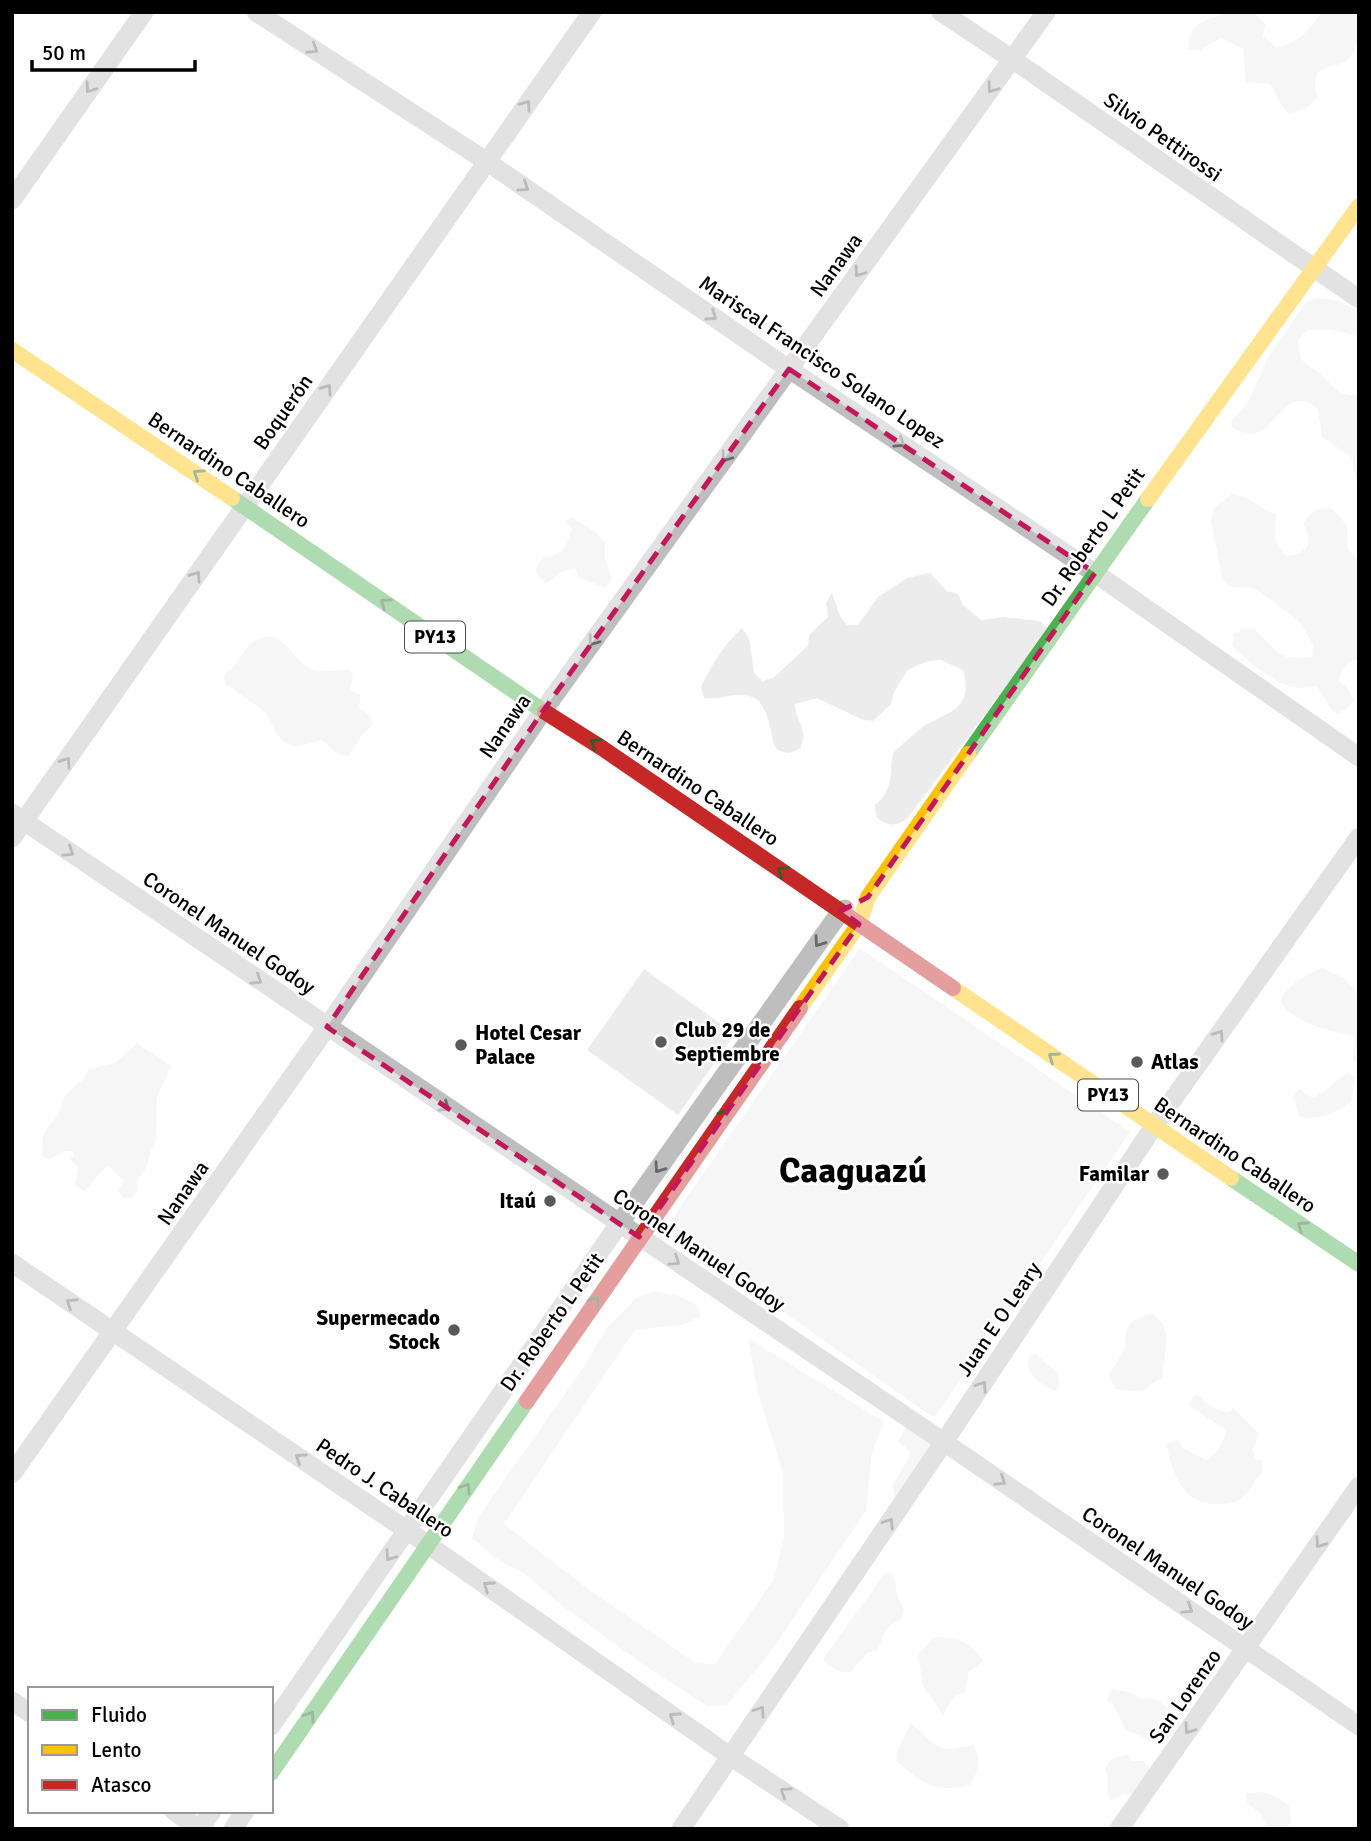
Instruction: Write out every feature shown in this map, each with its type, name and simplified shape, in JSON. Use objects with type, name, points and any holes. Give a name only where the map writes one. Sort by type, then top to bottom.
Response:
[{"type":"main road","name":"Dr. Roberto L Petit","points":[[273,1770],[639,1237],[859,924],[868,897],[1095,573],[1359,206]]},
{"type":"main road","name":"Bernardino Caballero","points":[[12,350],[1359,1264]]},
{"type":"street","points":[[12,200],[144,12]]},
{"type":"street","name":"Mariscal Francisco Solano Lopez","points":[[256,12],[486,161],[789,369],[1095,573],[1359,757]]},
{"type":"street","name":"Boquerón","points":[[12,838],[18,817],[245,506],[592,12]]},
{"type":"street","name":"Silvio Pettirossi","points":[[941,12],[1359,299]]},
{"type":"street","name":"Nanawa","points":[[12,1474],[327,1027],[543,711],[1046,12]]},
{"type":"street","name":"Coronel Manuel Godoy","points":[[18,817],[1359,1726]]},
{"type":"street","name":"Juan E O Leary","points":[[681,1829],[944,1443],[1154,1126],[1359,837]]},
{"type":"street","name":"Dr. Roberto L Petit","points":[[273,1723],[619,1224],[841,911],[868,897]]},
{"type":"street","name":"Pedro J. Caballero","points":[[12,1262],[840,1829]]},
{"type":"street","name":"San Lorenzo","points":[[1119,1829],[1359,1486]]},
{"type":"street","points":[[12,1701],[28,1712]]},
{"type":"street","points":[[177,1813],[200,1829],[211,1813]]},
{"type":"street","points":[[233,1829],[244,1813]]},
{"type":"highlighted area","points":[[789,369],[1095,573],[868,897],[841,911],[859,924],[639,1237],[327,1027],[543,711]]},
{"type":"shaded area","points":[[1225,12],[1254,12],[1265,24],[1263,37],[1277,48],[1303,35],[1321,12],[1359,12],[1355,51],[1345,62],[1317,73],[1317,97],[1308,107],[1288,113],[1270,84],[1246,82],[1243,49],[1221,38],[1200,50],[1188,49],[1191,34],[1199,24]]},
{"type":"shaded area","points":[[1317,298],[1335,300],[1359,310],[1359,337],[1319,329],[1306,331],[1298,341],[1302,360],[1341,392],[1359,394],[1359,484],[1351,457],[1322,437],[1318,409],[1305,402],[1294,402],[1258,432],[1246,433],[1232,427],[1231,421],[1247,404],[1269,356],[1306,302]]},
{"type":"shaded area","points":[[1232,494],[1244,497],[1276,514],[1276,542],[1287,556],[1299,554],[1308,546],[1308,534],[1303,523],[1315,511],[1331,508],[1347,525],[1348,549],[1359,561],[1359,658],[1345,666],[1340,676],[1339,681],[1348,689],[1354,700],[1347,709],[1336,714],[1316,686],[1292,687],[1281,683],[1260,670],[1232,646],[1233,634],[1243,629],[1254,629],[1283,656],[1312,657],[1313,645],[1293,616],[1254,588],[1230,587],[1222,578],[1211,520],[1214,508]]},
{"type":"shaded area","points":[[571,517],[597,533],[605,543],[605,560],[612,578],[606,588],[578,577],[576,568],[561,572],[546,583],[535,570],[544,557],[563,549],[572,529],[566,522]]},
{"type":"shaded area","points":[[930,573],[947,591],[958,594],[963,605],[981,620],[1004,617],[1040,621],[1048,629],[903,822],[891,824],[876,817],[875,805],[888,787],[893,753],[919,730],[961,703],[966,684],[963,670],[941,660],[917,665],[907,671],[894,692],[891,704],[873,721],[861,719],[817,698],[795,704],[803,735],[800,749],[789,753],[777,750],[767,716],[759,701],[742,695],[704,698],[701,687],[709,671],[724,648],[742,628],[749,638],[754,673],[762,681],[773,678],[808,646],[809,635],[828,617],[826,603],[832,593],[840,616],[847,625],[858,625],[878,597],[907,578]]},
{"type":"shaded area","points":[[270,636],[281,641],[309,668],[324,671],[349,670],[353,675],[350,690],[361,695],[359,707],[371,717],[373,725],[362,735],[349,756],[337,754],[322,740],[296,747],[285,743],[277,735],[266,713],[225,683],[227,672],[248,646]]},
{"type":"shaded area","points":[[860,948],[1130,1132],[934,1418],[665,1229]]},
{"type":"shaded area","points":[[1322,968],[1344,978],[1359,994],[1359,1063],[1353,1060],[1355,1037],[1304,1021],[1280,1001],[1292,985]]},
{"type":"shaded area","name":"Club 29 de Septiembre","points":[[644,969],[735,1034],[678,1115],[587,1050]]},
{"type":"shaded area","points":[[137,1043],[171,1066],[157,1097],[156,1140],[147,1166],[137,1181],[137,1192],[131,1198],[124,1198],[117,1191],[124,1181],[108,1165],[84,1191],[75,1185],[78,1168],[70,1160],[70,1157],[74,1157],[73,1151],[65,1151],[49,1160],[42,1156],[43,1134],[60,1112],[64,1097],[82,1080],[89,1069],[115,1063]]},
{"type":"shaded area","points":[[1347,1073],[1355,1077],[1351,1102],[1326,1115],[1312,1118],[1298,1116],[1294,1095],[1299,1089],[1313,1098]]},
{"type":"shaded area","points":[[655,1291],[678,1296],[697,1305],[701,1316],[682,1325],[635,1330],[504,1524],[592,1592],[696,1663],[715,1664],[774,1579],[784,1539],[783,1473],[758,1393],[748,1338],[884,1422],[872,1452],[866,1511],[771,1651],[727,1705],[707,1706],[645,1666],[560,1604],[525,1574],[493,1557],[472,1538],[479,1516],[581,1371],[608,1326],[637,1297]]},
{"type":"shaded area","points":[[1151,1314],[1163,1325],[1166,1333],[1162,1377],[1142,1392],[1115,1389],[1109,1375],[1126,1347],[1128,1328],[1134,1321]]},
{"type":"shaded area","points":[[1035,1354],[1057,1372],[1060,1386],[1055,1391],[1030,1372],[1028,1361],[1030,1355]]},
{"type":"shaded area","points":[[1198,1394],[1216,1409],[1229,1412],[1233,1408],[1258,1432],[1252,1449],[1255,1459],[1262,1460],[1263,1472],[1236,1502],[1209,1504],[1198,1501],[1182,1487],[1172,1467],[1166,1444],[1178,1439],[1183,1448],[1206,1460],[1220,1448],[1226,1430],[1190,1406],[1192,1398]]},
{"type":"shaded area","points":[[908,1424],[931,1442],[930,1451],[896,1499],[892,1486],[910,1451],[898,1441]]},
{"type":"shaded area","points":[[890,1572],[904,1608],[903,1618],[886,1631],[878,1650],[867,1653],[851,1672],[832,1668],[823,1660],[825,1656],[884,1575]]},
{"type":"shaded area","points":[[934,1637],[962,1642],[973,1649],[983,1661],[969,1672],[965,1692],[953,1697],[943,1715],[923,1686],[918,1655]]},
{"type":"shaded area","points":[[1111,1689],[1130,1692],[1142,1699],[1159,1701],[1181,1720],[1179,1730],[1167,1740],[1152,1741],[1126,1730],[1114,1706],[1107,1701]]},
{"type":"shaded area","points":[[911,1723],[939,1746],[952,1748],[974,1745],[978,1765],[970,1785],[947,1788],[930,1785],[896,1761],[897,1751]]},
{"type":"shaded area","points":[[1128,1755],[1131,1761],[1143,1761],[1150,1768],[1140,1795],[1123,1794],[1114,1800],[1110,1799],[1105,1769],[1114,1758]]},
{"type":"shaded area","points":[[1261,1792],[1275,1796],[1289,1805],[1291,1821],[1286,1829],[1268,1829],[1260,1813],[1247,1803],[1246,1793]]},
{"type":"traffic: fast","points":[[232,498],[545,712]]},
{"type":"traffic: fast","points":[[968,754],[1148,499]]},
{"type":"traffic: fast","points":[[1231,1178],[1359,1264]]},
{"type":"traffic: fast","points":[[273,1770],[527,1401]]},
{"type":"traffic: slow","points":[[1148,499],[1359,206]]},
{"type":"traffic: slow","points":[[12,350],[232,498]]},
{"type":"traffic: slow","points":[[800,1008],[859,924],[868,897],[968,754]]},
{"type":"traffic: slow","points":[[953,988],[1231,1178]]},
{"type":"traffic: jam","points":[[545,712],[602,748],[953,988]]},
{"type":"traffic: jam","points":[[527,1401],[800,1008]]},
{"type":"place","name":"Club 29 de Septiembre","points":[[661,1042]]},
{"type":"place","name":"Hotel Cesar Palace","points":[[461,1045]]},
{"type":"place","name":"Atlas","points":[[1137,1062]]},
{"type":"place","name":"Familar","points":[[1163,1174]]},
{"type":"place","name":"Itaú","points":[[550,1201]]},
{"type":"place","name":"Supermecado Stock","points":[[454,1330]]},
{"type":"district","name":"Caaguazú","points":[[853,1170]]}]
